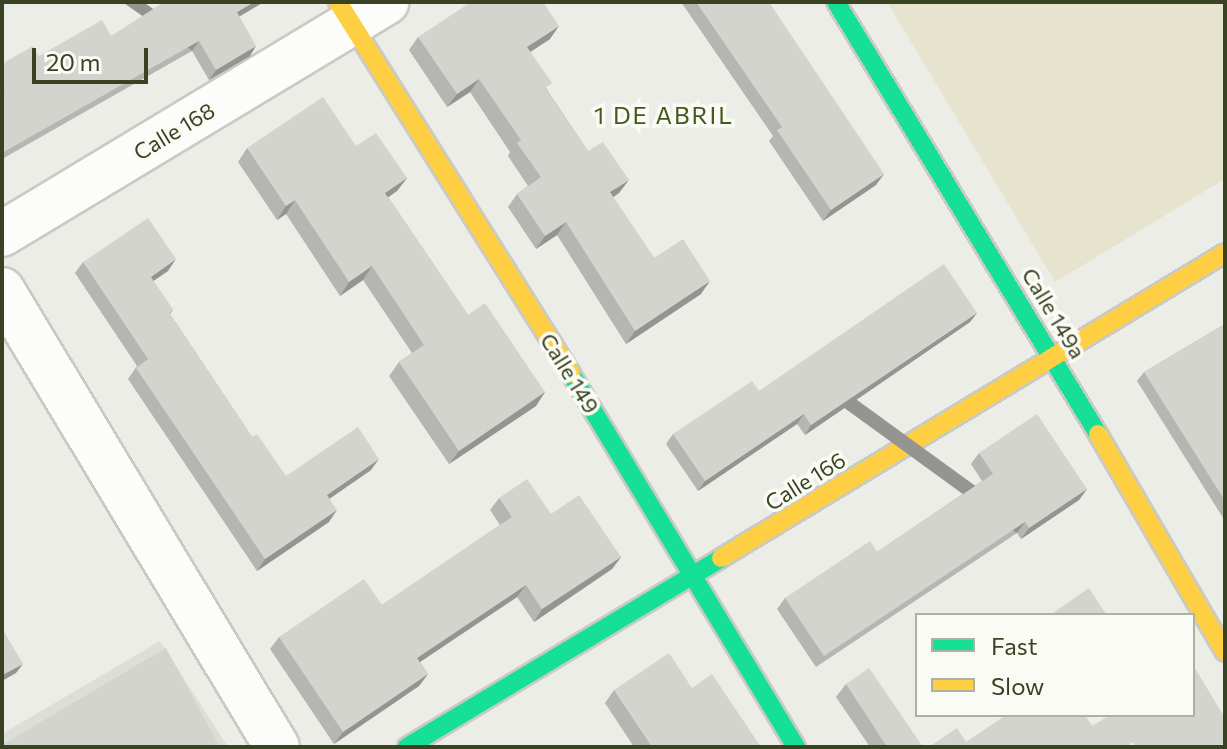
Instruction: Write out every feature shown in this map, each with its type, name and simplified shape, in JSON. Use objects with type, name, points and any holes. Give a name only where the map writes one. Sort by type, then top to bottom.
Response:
[{"type":"street","name":"Calle 168","points":[[2,234],[344,13],[387,2]]},
{"type":"street","name":"Calle 149a","points":[[836,2],[1053,356],[1225,652]]},
{"type":"street","name":"Calle 149","points":[[344,13],[697,576],[796,747]]},
{"type":"street","name":"Calle 166","points":[[407,747],[697,576],[1225,253]]},
{"type":"street","points":[[2,290],[277,747]]},
{"type":"shaded area","points":[[887,2],[1225,2],[1225,179],[1055,282]]},
{"type":"shaded area","points":[[160,641],[228,747],[2,747],[2,734]]},
{"type":"building","points":[[164,2],[254,2],[237,12],[256,46],[216,70],[199,41],[2,153],[2,93],[5,91],[2,87],[2,64],[33,46],[39,56],[102,20],[111,36]]},
{"type":"building","points":[[471,2],[543,2],[559,26],[527,47],[552,83],[545,88],[588,151],[603,142],[629,180],[610,192],[654,258],[683,239],[710,281],[635,331],[566,222],[545,236],[517,194],[541,177],[517,143],[521,140],[479,79],[457,94],[418,37]]},
{"type":"building","points":[[696,2],[769,2],[884,174],[831,210],[777,130],[782,127]]},
{"type":"building","points":[[323,97],[356,146],[376,133],[407,178],[385,193],[468,315],[485,303],[545,392],[459,451],[399,362],[424,345],[372,266],[349,282],[295,200],[286,206],[247,148]]},
{"type":"building","points":[[148,218],[176,259],[151,277],[173,310],[169,313],[252,437],[257,434],[286,476],[358,427],[379,459],[327,495],[337,510],[265,559],[136,368],[148,359],[83,262]]},
{"type":"building","points":[[944,264],[977,313],[811,425],[804,414],[705,481],[673,434],[752,381],[759,391]]},
{"type":"building","points":[[1225,324],[1225,501],[1144,372]]},
{"type":"building","points":[[1037,414],[1087,489],[1029,528],[1025,522],[824,656],[785,598],[870,541],[877,552],[993,474],[979,453]]},
{"type":"building","points":[[527,479],[551,514],[579,495],[621,557],[542,609],[526,585],[417,658],[428,674],[343,732],[279,637],[364,579],[382,605],[512,517],[499,498]]},
{"type":"building","points":[[1089,588],[1105,613],[1053,613]]},
{"type":"building","points":[[2,628],[23,664],[2,675]]},
{"type":"building","points":[[166,648],[220,747],[2,747],[2,745]]},
{"type":"building","points":[[669,653],[692,688],[712,674],[761,747],[652,747],[614,690]]},
{"type":"building","points":[[869,668],[923,747],[887,747],[846,684]]},
{"type":"building","points":[[1195,668],[1225,718],[1225,742],[1218,747],[1136,747],[1133,742],[1126,747],[929,747],[957,728],[966,742],[1003,717],[1086,717],[1092,726],[1107,717],[1195,717]]},
{"type":"traffic: fast","points":[[836,2],[1098,434]]},
{"type":"traffic: fast","points":[[571,374],[796,747]]},
{"type":"traffic: fast","points":[[407,747],[721,558]]},
{"type":"traffic: slow","points":[[338,2],[571,374]]},
{"type":"traffic: slow","points":[[721,558],[1225,253]]},
{"type":"traffic: slow","points":[[1098,434],[1225,652]]},
{"type":"district","name":"1 DE ABRIL","points":[[664,115]]}]
